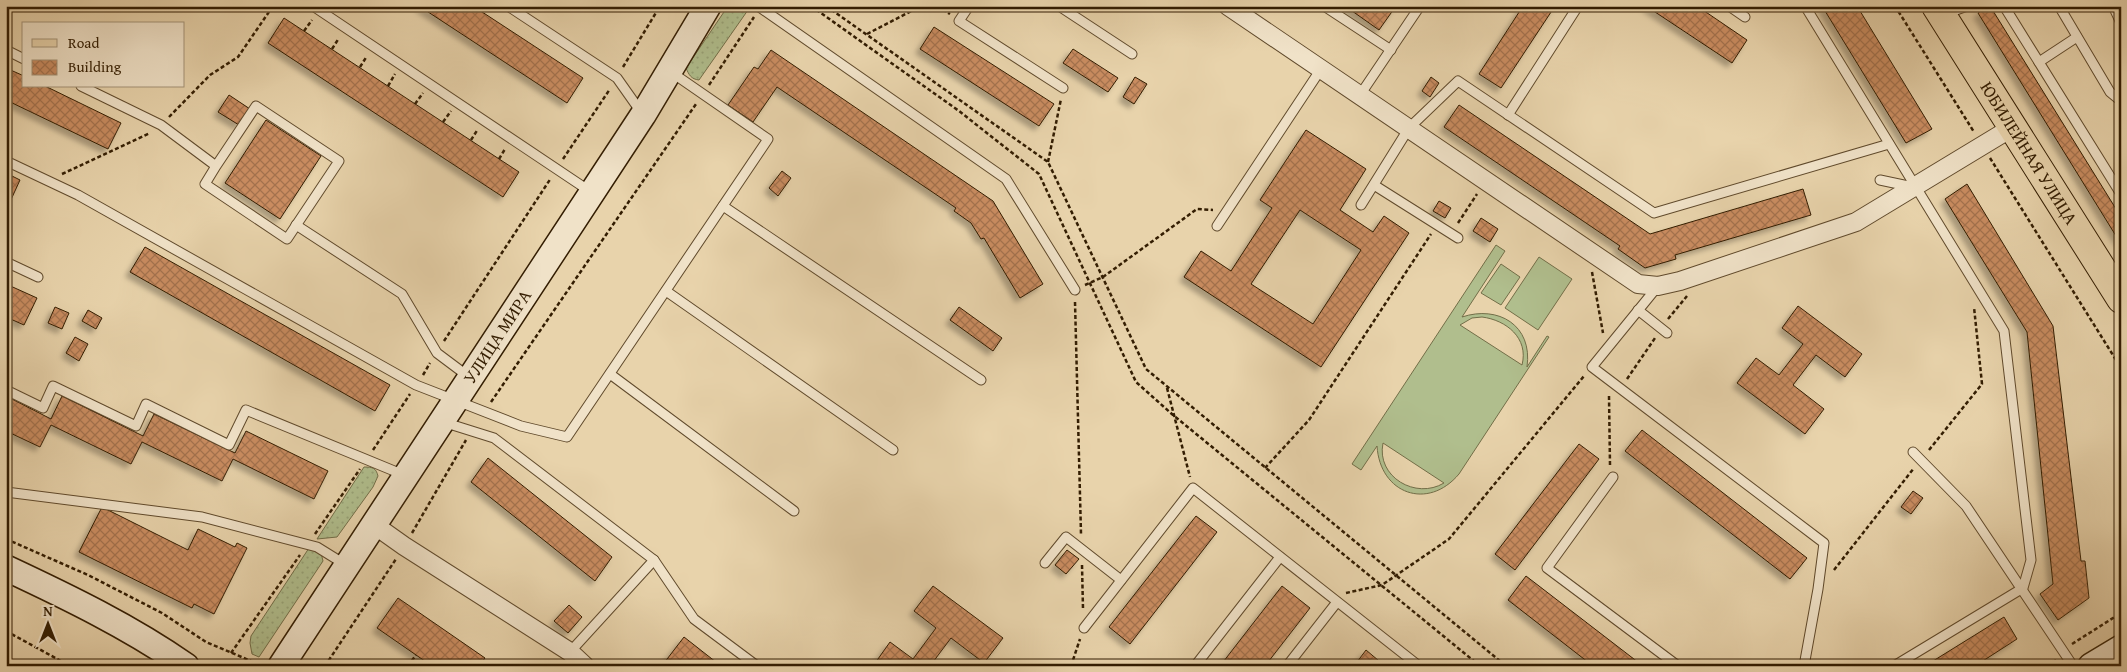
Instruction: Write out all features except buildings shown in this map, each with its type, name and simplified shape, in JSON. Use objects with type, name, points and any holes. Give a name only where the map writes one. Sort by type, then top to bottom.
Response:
[{"type":"main road","name":"УЛИЦА МИРА","points":[[281,666],[643,115],[708,6]]},
{"type":"main road","name":"ЮБИЛЕЙНАЯ УЛИЦА","points":[[1948,8],[2013,127],[2121,299]]},
{"type":"main road","points":[[6,568],[84,605],[167,652],[186,666]]},
{"type":"main road","points":[[2091,666],[2121,648]]},
{"type":"street","points":[[1228,6],[1638,284],[1658,286],[1680,281],[1856,222],[2013,127]]},
{"type":"street","points":[[373,524],[404,546],[570,652],[585,666]]},
{"type":"lane","points":[[313,6],[592,192]]},
{"type":"lane","points":[[508,6],[617,78],[643,115]]},
{"type":"lane","points":[[969,6],[960,21],[1063,88]]},
{"type":"lane","points":[[1059,6],[1132,54]]},
{"type":"lane","points":[[1324,6],[1391,50]]},
{"type":"lane","points":[[1360,95],[1420,6]]},
{"type":"lane","points":[[1508,115],[1578,6]]},
{"type":"lane","points":[[1729,6],[1745,17]]},
{"type":"lane","points":[[1805,6],[2004,331],[2032,560],[2023,588],[1894,666]]},
{"type":"lane","points":[[2004,6],[2120,190]]},
{"type":"lane","points":[[2059,6],[2110,92],[2121,101]]},
{"type":"lane","points":[[2113,6],[2121,23]]},
{"type":"lane","points":[[759,7],[1006,179],[1075,290]]},
{"type":"lane","points":[[2039,62],[2077,37]]},
{"type":"lane","points":[[6,50],[22,58]]},
{"type":"lane","points":[[1217,226],[1321,69]]},
{"type":"lane","points":[[6,161],[78,195],[416,385],[521,426],[567,437],[768,139],[670,72]]},
{"type":"lane","points":[[1361,205],[1409,128],[1458,81],[1654,214],[1889,144]]},
{"type":"lane","points":[[85,88],[162,125],[216,166]]},
{"type":"lane","points":[[256,106],[339,161],[287,238],[205,184],[216,166],[256,106]]},
{"type":"lane","points":[[1880,180],[1915,188]]},
{"type":"lane","points":[[1374,185],[1455,235]]},
{"type":"lane","points":[[723,206],[981,380]]},
{"type":"lane","points":[[296,225],[402,294],[437,353],[469,378]]},
{"type":"lane","points":[[6,262],[38,277]]},
{"type":"lane","points":[[1658,286],[1592,368],[1824,543],[1804,666]]},
{"type":"lane","points":[[666,291],[892,450]]},
{"type":"lane","points":[[1638,310],[1667,333]]},
{"type":"lane","points":[[610,374],[794,511]]},
{"type":"lane","points":[[6,390],[43,408],[53,386],[136,426],[146,404],[230,445],[246,410],[405,475]]},
{"type":"lane","points":[[441,421],[494,438],[654,560],[694,619],[757,666]]},
{"type":"lane","points":[[1913,452],[1966,506],[2023,588],[2073,666]]},
{"type":"lane","points":[[1613,477],[1548,568],[1678,666]]},
{"type":"lane","points":[[1084,628],[1193,488],[1418,666]]},
{"type":"lane","points":[[6,492],[202,517],[317,547],[346,566]]},
{"type":"lane","points":[[1045,563],[1066,537],[1121,580]]},
{"type":"lane","points":[[1195,666],[1280,557]]},
{"type":"lane","points":[[570,652],[654,560]]},
{"type":"lane","points":[[1287,666],[1334,599]]},
{"type":"path","points":[[47,180],[146,136],[162,125],[210,75],[238,58],[273,6]]},
{"type":"path","points":[[231,653],[367,460],[617,78],[660,6]]},
{"type":"path","points":[[811,6],[959,111],[1039,174],[1136,382],[1173,415],[1480,666]]},
{"type":"path","points":[[826,6],[1048,162],[1146,369],[1506,666]]},
{"type":"path","points":[[866,34],[921,6]]},
{"type":"path","points":[[1895,6],[2121,368]]},
{"type":"path","points":[[484,412],[703,93],[759,7]]},
{"type":"path","points":[[1048,162],[1063,88]]},
{"type":"path","points":[[1455,235],[1487,181]]},
{"type":"path","points":[[1072,666],[1084,628],[1075,290],[1103,277],[1197,209],[1227,211]]},
{"type":"path","points":[[1265,468],[1309,420],[1437,224]]},
{"type":"path","points":[[1818,589],[1982,384],[1971,279]]},
{"type":"path","points":[[1334,599],[1382,585],[1449,539],[1592,368]]},
{"type":"path","points":[[1167,386],[1193,488]]},
{"type":"path","points":[[326,665],[404,546],[472,430]]},
{"type":"path","points":[[6,539],[88,575],[146,604],[206,642],[251,661]]},
{"type":"path","points":[[2050,666],[2063,650],[2121,613]]},
{"type":"path","points":[[6,631],[70,666]]},
{"type":"path","points":[[203,645],[206,642]]},
{"type":"path","points":[[408,666],[416,655]]},
{"type":"green space","points":[[728,6],[741,6],[748,10],[699,80],[694,79],[689,75],[686,68]]},
{"type":"green space","points":[[1496,245],[1505,251],[1462,317],[1488,314],[1500,316],[1510,322],[1519,330],[1524,340],[1527,352],[1527,367],[1547,336],[1549,337],[1459,474],[1447,485],[1434,492],[1420,494],[1408,492],[1396,486],[1387,476],[1380,463],[1377,446],[1361,470],[1352,464]],"holes":[[[1482,317],[1499,322],[1514,332],[1522,347],[1522,365],[1460,325],[1472,318]],[[1383,443],[1444,483],[1433,488],[1422,489],[1400,482],[1386,466],[1382,455]]]},
{"type":"green space","points":[[1539,257],[1572,279],[1538,330],[1505,308]]},
{"type":"green space","points":[[1501,264],[1520,277],[1501,305],[1481,293]]},
{"type":"green space","points":[[364,467],[374,468],[377,473],[378,476],[373,487],[337,537],[317,539]]},
{"type":"green space","points":[[309,548],[321,553],[323,561],[259,657],[252,654],[251,636]]}]
